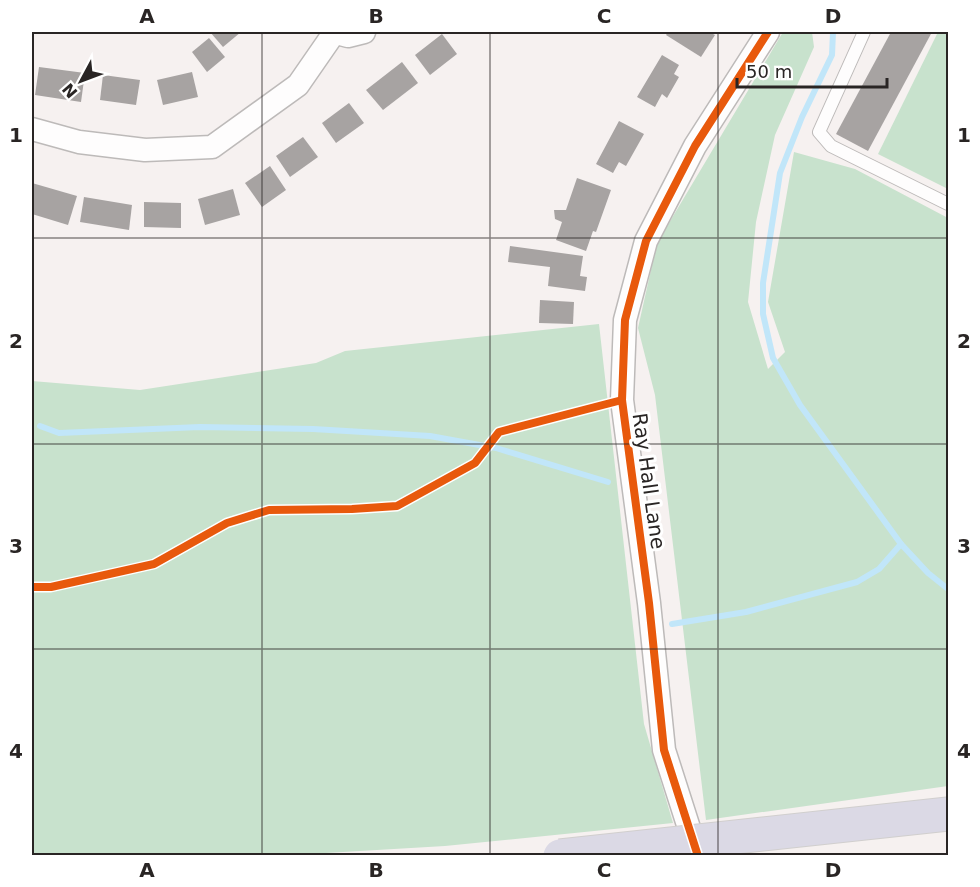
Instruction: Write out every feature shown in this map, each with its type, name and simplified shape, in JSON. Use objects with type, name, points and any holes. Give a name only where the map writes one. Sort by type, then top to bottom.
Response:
[{"type":"highway","points":[[560,855],[948,814]]},
{"type":"street","points":[[32,129],[79,142],[145,150],[212,147],[298,85],[334,32],[348,36],[364,32]]},
{"type":"street","name":"Ray Hall Lane","points":[[698,855],[664,750],[649,603],[622,400],[625,320],[646,241],[695,146],[768,32]]},
{"type":"lane","points":[[864,32],[819,132],[831,146],[948,204]]},
{"type":"green space","points":[[783,32],[812,32],[814,47],[775,135],[756,222],[748,302],[768,369],[785,352],[768,302],[794,152],[855,169],[948,218],[948,786],[706,820],[655,395],[638,328],[657,243]]},
{"type":"green space","points":[[938,32],[948,32],[948,189],[878,154]]},
{"type":"green space","points":[[599,324],[644,724],[673,823],[445,846],[292,855],[32,855],[32,381],[140,390],[316,363],[345,351]]},
{"type":"building","points":[[210,32],[241,32],[223,47]]},
{"type":"building","points":[[668,32],[709,32],[715,35],[701,57],[666,35]]},
{"type":"building","points":[[891,32],[932,32],[868,151],[836,134]]},
{"type":"building","points":[[442,34],[457,54],[430,75],[415,55]]},
{"type":"building","points":[[209,38],[225,57],[207,72],[192,52]]},
{"type":"building","points":[[662,55],[679,65],[674,74],[679,77],[667,98],[662,94],[655,107],[637,97]]},
{"type":"building","points":[[402,62],[418,83],[383,110],[366,90]]},
{"type":"building","points":[[39,67],[85,73],[81,102],[35,95]]},
{"type":"building","points":[[192,72],[198,97],[163,105],[157,80]]},
{"type":"building","points":[[103,75],[140,80],[136,105],[100,100]]},
{"type":"building","points":[[349,103],[364,123],[336,143],[322,123]]},
{"type":"building","points":[[619,121],[644,134],[626,166],[619,162],[613,173],[596,164]]},
{"type":"building","points":[[303,137],[318,157],[290,177],[276,156]]},
{"type":"building","points":[[270,166],[286,190],[262,207],[245,183]]},
{"type":"building","points":[[577,178],[611,190],[596,232],[593,231],[586,251],[556,240],[562,222],[555,219],[554,210],[566,210]]},
{"type":"building","points":[[32,183],[77,196],[68,225],[32,214]]},
{"type":"building","points":[[233,189],[240,215],[205,225],[198,199]]},
{"type":"building","points":[[84,197],[132,205],[129,230],[80,222]]},
{"type":"building","points":[[144,202],[181,203],[181,228],[144,227]]},
{"type":"building","points":[[510,246],[583,256],[580,276],[587,277],[585,291],[548,286],[550,267],[508,262]]},
{"type":"building","points":[[540,300],[574,302],[573,324],[539,323]]},
{"type":"waterway","points":[[672,624],[746,612],[857,582],[879,569],[901,544],[800,405],[773,358],[763,314],[763,283],[780,173],[802,117],[832,55],[833,32]]},
{"type":"waterway","points":[[40,426],[59,433],[200,427],[313,429],[430,436],[496,448],[608,482]]},
{"type":"waterway","points":[[901,544],[928,573],[948,589]]},
{"type":"cycle path","points":[[698,856],[664,750],[649,603],[622,400],[625,320],[646,241],[695,146],[768,32]]},
{"type":"cycle path","points":[[32,587],[51,587],[154,564],[227,523],[269,510],[397,506],[475,463],[499,432],[622,400]]}]
